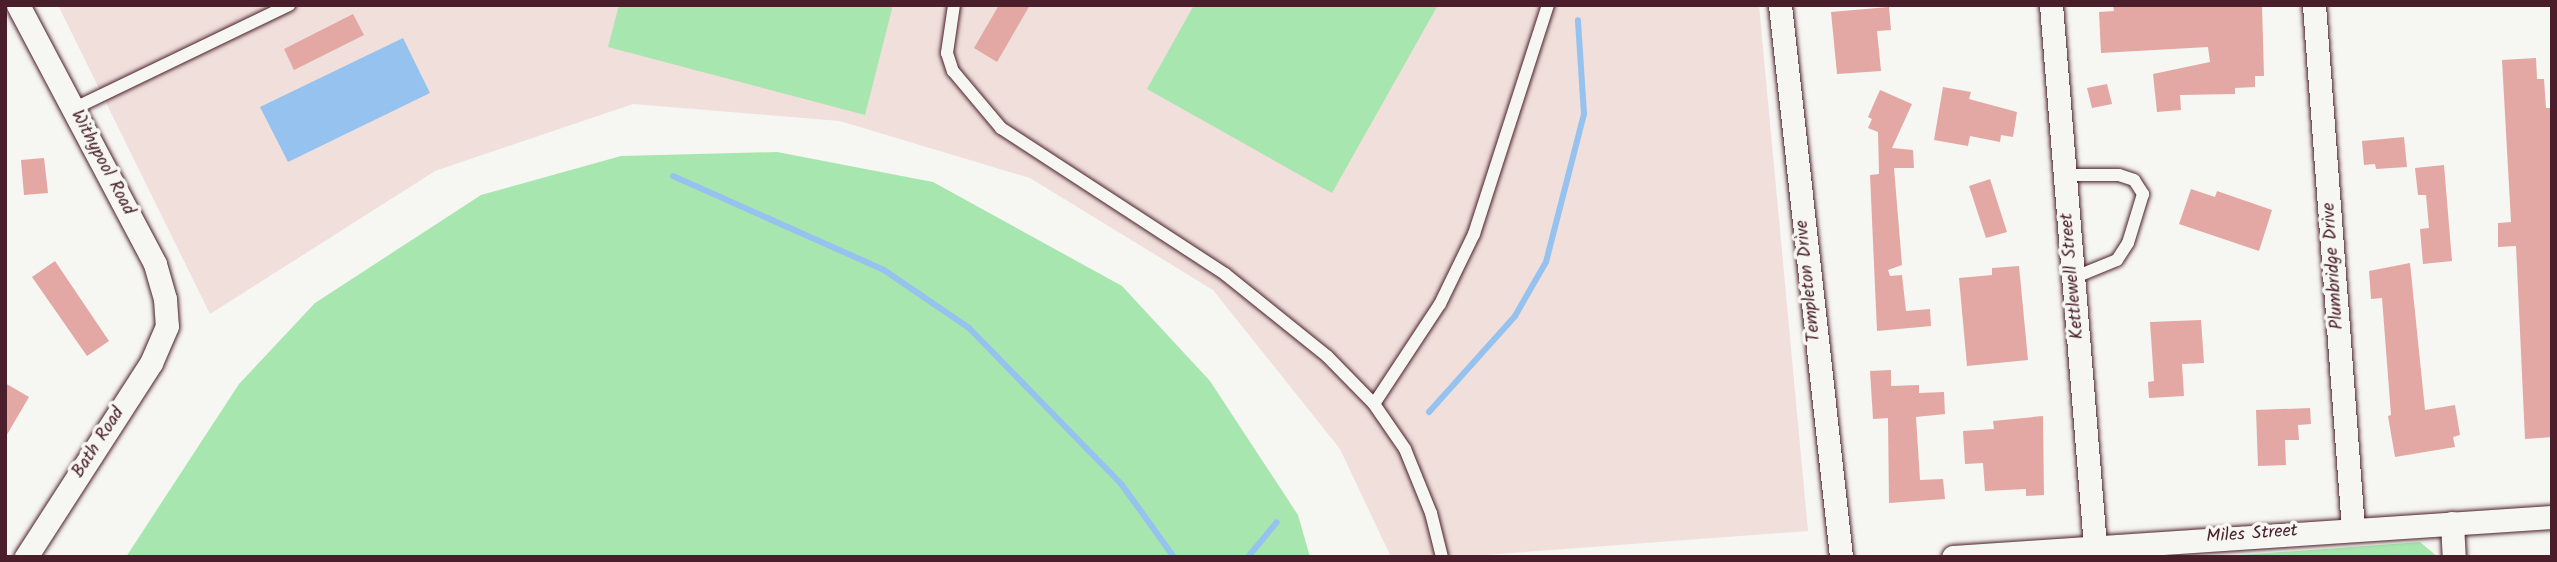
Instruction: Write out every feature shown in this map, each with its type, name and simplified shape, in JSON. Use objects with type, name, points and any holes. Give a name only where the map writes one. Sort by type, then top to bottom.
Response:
[{"type":"street","points":[[5,12],[9,5]]},
{"type":"street","name":"Withypool Road","points":[[18,5],[155,264],[165,299],[167,326]]},
{"type":"street","name":"Templeton Drive","points":[[1780,5],[1841,557]]},
{"type":"street","name":"Kettlewell Street","points":[[2051,5],[2095,546]]},
{"type":"street","name":"Plumbridge Drive","points":[[2314,5],[2353,528]]},
{"type":"street","name":"Bath Road","points":[[26,557],[150,363],[167,326]]},
{"type":"street","name":"Miles Street","points":[[1953,557],[2353,528],[2552,517]]},
{"type":"street","points":[[2452,523],[2454,557]]},
{"type":"lane","points":[[74,109],[289,5]]},
{"type":"lane","points":[[954,5],[947,53],[953,71],[1001,128],[1225,274],[1327,356],[1374,404],[1405,449],[1431,513],[1442,557]]},
{"type":"lane","points":[[1374,404],[1440,304],[1474,234],[1548,5]]},
{"type":"lane","points":[[2065,175],[2119,175],[2134,180],[2143,194],[2128,243],[2117,260],[2073,278]]},
{"type":"shaded area","points":[[58,5],[1759,5],[1808,531],[1457,557],[1391,557],[1340,449],[1213,290],[1030,178],[840,121],[633,104],[435,171],[210,314]]},
{"type":"green space","points":[[619,5],[893,5],[865,115],[608,47]]},
{"type":"green space","points":[[1194,5],[1438,5],[1332,193],[1147,89]]},
{"type":"green space","points":[[777,152],[933,182],[1122,286],[1210,381],[1298,515],[1310,557],[126,557],[239,384],[315,303],[481,195],[621,156]]},
{"type":"green space","points":[[2420,542],[2438,557],[2213,557]]},
{"type":"water","points":[[403,38],[430,93],[288,162],[260,107]]},
{"type":"building","points":[[999,5],[1030,5],[997,62],[974,48]]},
{"type":"building","points":[[2113,5],[2262,5],[2264,76],[2255,76],[2255,87],[2235,88],[2235,94],[2180,95],[2181,110],[2157,112],[2153,74],[2210,62],[2208,47],[2101,53],[2099,12],[2114,11]]},
{"type":"building","points":[[1889,7],[1891,30],[1877,31],[1881,71],[1837,74],[1831,12]]},
{"type":"building","points":[[353,14],[364,35],[294,70],[284,49]]},
{"type":"building","points":[[2536,58],[2537,79],[2544,79],[2546,108],[2552,108],[2552,437],[2525,439],[2516,246],[2498,247],[2498,223],[2511,222],[2502,60]]},
{"type":"building","points":[[2107,84],[2112,104],[2092,108],[2087,88]]},
{"type":"building","points":[[1943,87],[1971,92],[1969,99],[2017,112],[2013,137],[2001,135],[2000,142],[1970,136],[1968,146],[1934,140]]},
{"type":"building","points":[[1880,90],[1912,104],[1892,148],[1913,150],[1914,168],[1894,168],[1902,265],[1888,270],[1890,276],[1902,275],[1906,311],[1930,309],[1931,326],[1877,331],[1870,175],[1879,174],[1878,132],[1868,128],[1872,119],[1868,117]]},
{"type":"building","points":[[2404,137],[2407,167],[2376,169],[2375,164],[2364,165],[2362,141]]},
{"type":"building","points":[[44,158],[48,193],[24,195],[21,160]]},
{"type":"building","points":[[2444,165],[2452,261],[2423,264],[2420,229],[2429,228],[2426,195],[2418,195],[2415,168]]},
{"type":"building","points":[[1990,179],[2007,232],[1986,238],[1969,186]]},
{"type":"building","points":[[2191,189],[2215,197],[2217,191],[2272,210],[2259,251],[2179,224]]},
{"type":"building","points":[[55,261],[109,341],[87,356],[32,277]]},
{"type":"building","points":[[2410,263],[2425,410],[2455,405],[2460,435],[2453,437],[2455,447],[2395,457],[2388,416],[2391,415],[2382,298],[2371,299],[2369,271]]},
{"type":"building","points":[[2019,266],[2028,360],[1967,366],[1959,278],[1992,275],[1992,268]]},
{"type":"building","points":[[2201,320],[2204,363],[2182,364],[2184,396],[2149,398],[2148,382],[2154,381],[2150,322]]},
{"type":"building","points":[[1891,370],[1891,386],[1919,385],[1919,393],[1944,392],[1945,414],[1916,417],[1920,480],[1943,479],[1945,499],[1889,503],[1888,418],[1873,419],[1870,371]]},
{"type":"building","points":[[5,383],[29,397],[5,438]]},
{"type":"building","points":[[2310,408],[2311,424],[2298,425],[2299,440],[2285,440],[2286,465],[2258,466],[2256,410]]},
{"type":"building","points":[[2043,416],[2044,495],[2026,496],[2026,489],[1985,491],[1983,463],[1965,464],[1963,431],[1994,429],[1993,421]]},
{"type":"waterway","points":[[1429,412],[1515,316],[1546,262],[1584,114],[1578,20]]},
{"type":"waterway","points":[[673,176],[884,270],[969,328],[1122,485],[1174,557]]},
{"type":"waterway","points":[[1248,557],[1277,522]]}]
